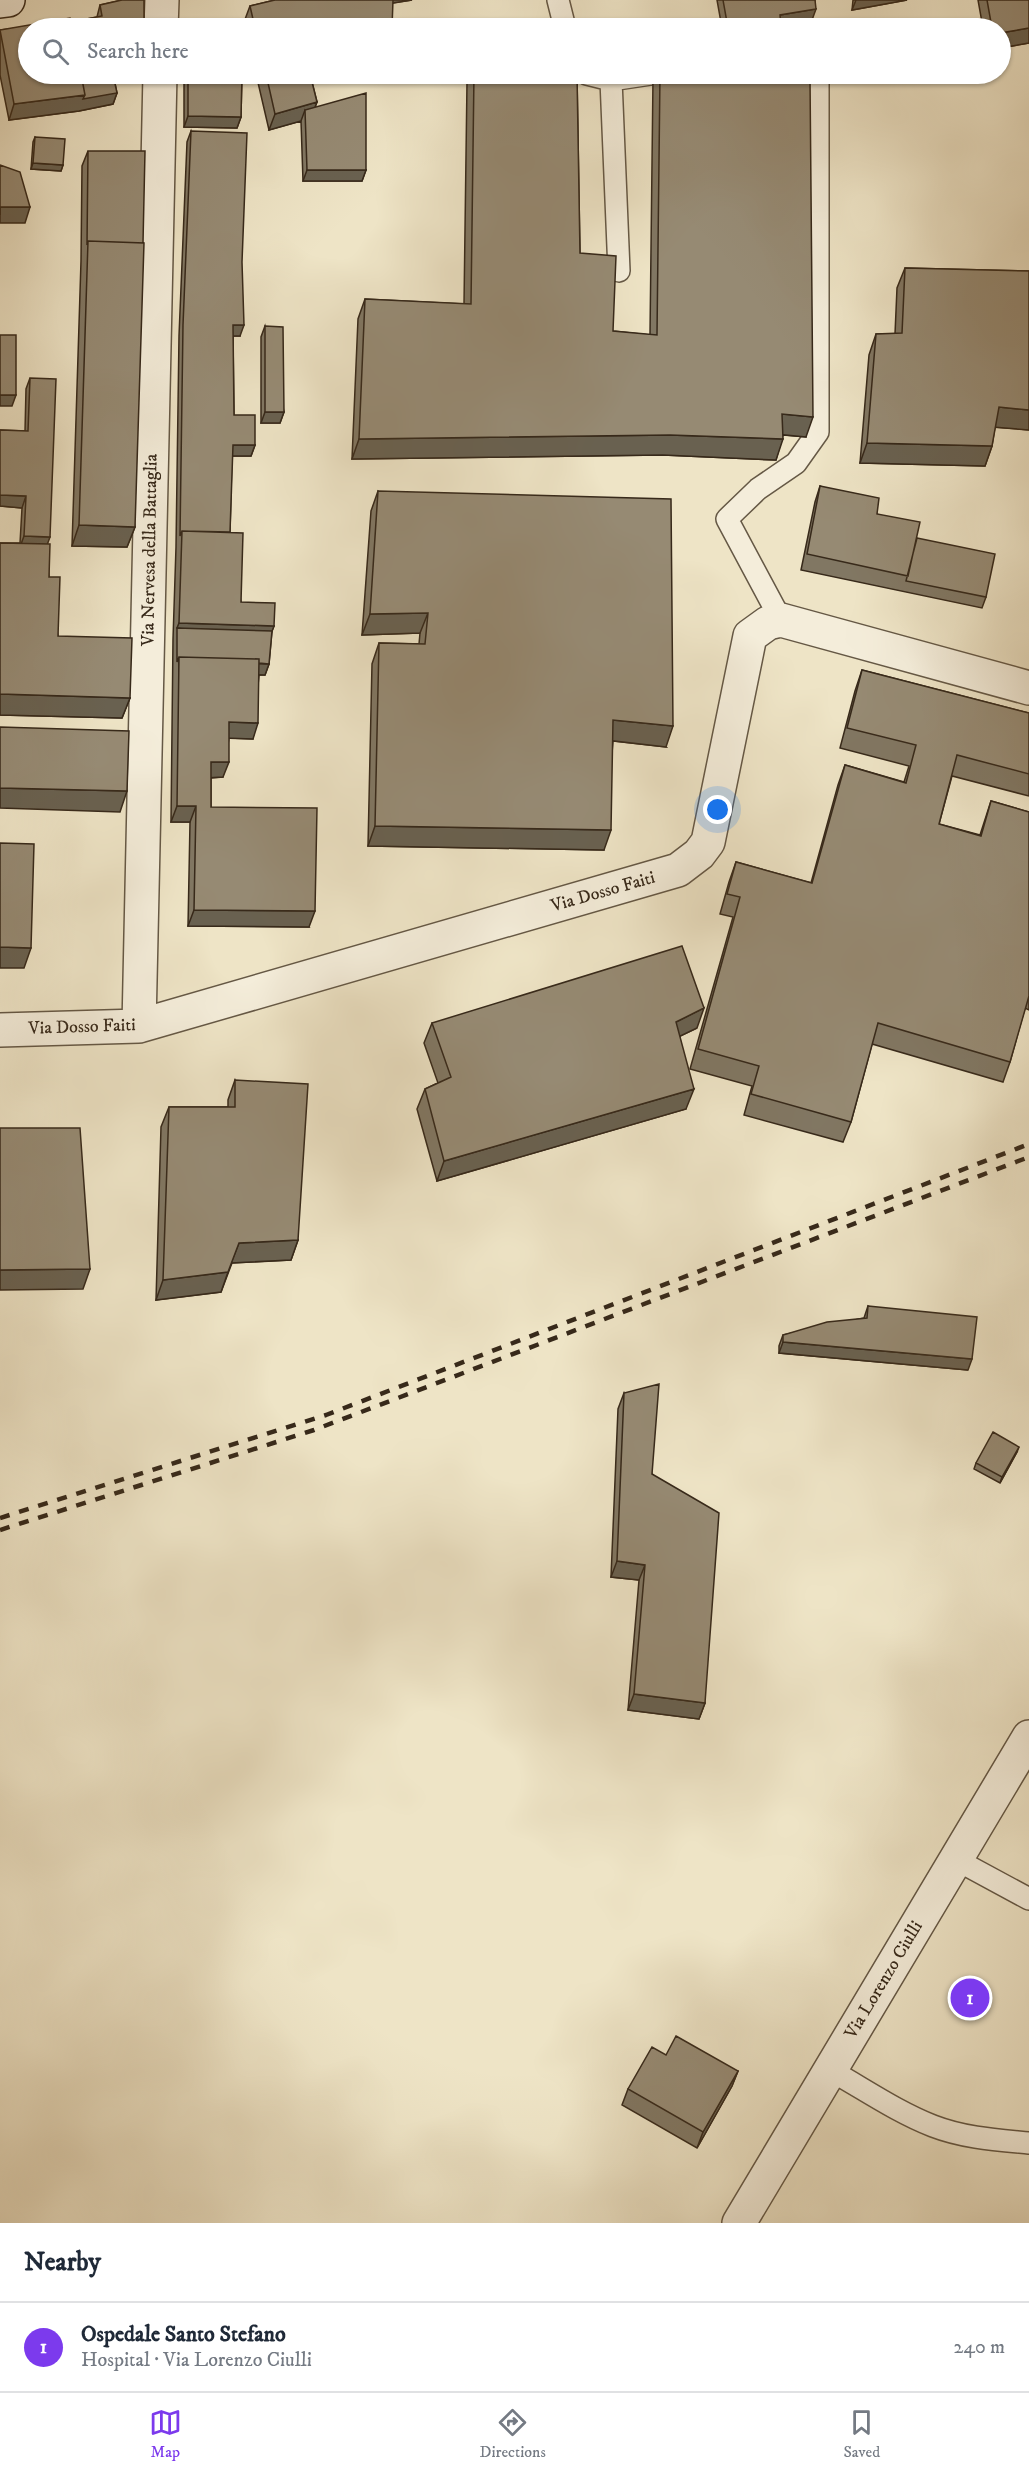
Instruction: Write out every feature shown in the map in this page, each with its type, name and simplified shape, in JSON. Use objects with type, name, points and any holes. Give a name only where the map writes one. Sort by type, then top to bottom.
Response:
[{"type":"street","points":[[0,2],[8,0]]},
{"type":"street","points":[[161,18],[162,0]]},
{"type":"street","name":"Via Nervesa della Battaglia","points":[[139,1026],[160,84]]},
{"type":"street","points":[[781,620],[1029,688]]},
{"type":"street","name":"Via Dosso Faiti","points":[[0,1030],[139,1026],[678,870],[699,854],[708,842],[750,636],[768,623],[781,620]]},
{"type":"street","name":"Via Lorenzo Ciulli","points":[[740,2223],[1029,1737]]},
{"type":"lane","points":[[558,0],[562,18]]},
{"type":"lane","points":[[611,84],[620,271]]},
{"type":"lane","points":[[781,620],[727,519],[758,489],[796,463],[818,432],[818,84]]},
{"type":"lane","points":[[955,1859],[1029,1899]]},
{"type":"lane","points":[[830,2070],[886,2103],[933,2126],[982,2138],[1029,2143]]},
{"type":"building","points":[[122,0],[144,0],[144,18],[92,18],[102,16],[100,5]]},
{"type":"building","points":[[275,0],[393,0],[392,18],[253,18],[250,6]]},
{"type":"building","points":[[723,0],[815,0],[816,9],[780,15],[780,18],[726,18]]},
{"type":"building","points":[[987,0],[1029,0],[1029,28],[1011,31],[1011,18],[990,18]]},
{"type":"building","points":[[18,27],[18,84],[83,84],[85,95],[14,104],[0,30]]},
{"type":"building","points":[[83,84],[115,84],[117,93],[83,99],[85,95]]},
{"type":"building","points":[[188,84],[242,84],[241,117],[188,116]]},
{"type":"building","points":[[268,84],[312,84],[317,102],[275,114]]},
{"type":"building","points":[[474,84],[577,84],[580,253],[616,256],[613,331],[657,335],[660,84],[810,84],[813,417],[782,414],[783,439],[670,435],[359,439],[365,299],[471,304]]},
{"type":"building","points":[[366,93],[366,170],[307,170],[305,110]]},
{"type":"building","points":[[191,131],[247,133],[242,262],[244,325],[233,325],[234,415],[255,415],[255,445],[233,445],[230,532],[182,531],[180,536],[183,325]]},
{"type":"building","points":[[35,137],[65,139],[63,165],[33,163]]},
{"type":"building","points":[[88,151],[145,151],[143,243],[88,241],[87,245]]},
{"type":"building","points":[[0,165],[20,172],[30,207],[0,207]]},
{"type":"building","points":[[88,241],[144,243],[135,527],[79,525]]},
{"type":"building","points":[[905,268],[1029,271],[1029,410],[999,407],[992,446],[867,443],[876,334],[902,333]]},
{"type":"building","points":[[265,326],[283,327],[284,412],[265,412]]},
{"type":"building","points":[[0,335],[16,335],[16,395],[0,395]]},
{"type":"building","points":[[30,378],[56,379],[50,537],[24,536],[26,496],[0,495],[0,430],[28,431]]},
{"type":"building","points":[[820,486],[879,498],[877,514],[920,522],[908,576],[807,554]]},
{"type":"building","points":[[378,491],[671,499],[673,726],[613,720],[611,830],[375,826],[379,643],[425,644],[428,613],[370,614]]},
{"type":"building","points":[[182,531],[243,533],[241,602],[275,603],[274,626],[179,623]]},
{"type":"building","points":[[917,538],[995,554],[986,597],[906,581]]},
{"type":"building","points":[[0,543],[50,544],[49,577],[60,577],[58,636],[132,638],[130,698],[0,694]]},
{"type":"building","points":[[177,628],[272,631],[269,664],[259,663],[259,659],[179,657],[177,662]]},
{"type":"building","points":[[179,657],[259,659],[258,723],[229,722],[229,762],[211,762],[211,807],[317,808],[315,911],[194,910],[196,806],[177,806]]},
{"type":"building","points":[[862,670],[1029,713],[1029,774],[957,755],[939,824],[981,836],[991,801],[1029,812],[1029,996],[1010,1062],[878,1023],[851,1122],[751,1094],[759,1066],[698,1049],[740,897],[727,894],[736,862],[812,883],[845,765],[906,783],[916,745],[847,728]]},
{"type":"building","points":[[0,727],[129,731],[127,791],[0,788]]},
{"type":"building","points":[[0,843],[34,844],[31,948],[0,947]]},
{"type":"building","points":[[682,946],[704,1008],[676,1022],[694,1089],[444,1161],[425,1089],[451,1077],[432,1023]]},
{"type":"building","points":[[235,1080],[308,1084],[298,1240],[239,1243],[228,1272],[163,1280],[169,1107],[235,1107]]},
{"type":"building","points":[[0,1128],[80,1128],[90,1269],[0,1270]]},
{"type":"building","points":[[868,1306],[977,1317],[972,1359],[783,1342],[783,1335],[827,1322],[867,1318]]},
{"type":"building","points":[[659,1384],[652,1474],[719,1513],[705,1703],[634,1694],[645,1565],[617,1561],[624,1393]]},
{"type":"building","points":[[993,1432],[1019,1447],[1002,1477],[976,1463]]},
{"type":"building","points":[[676,2036],[738,2071],[703,2132],[628,2089],[652,2047],[666,2055]]},
{"type":"railway","points":[[0,1518],[326,1415],[1029,1144]]},
{"type":"railway","points":[[0,1530],[314,1430],[1029,1157]]},
{"type":"place","name":"Ospedale Santo Stefano","points":[[970,1998]]}]
